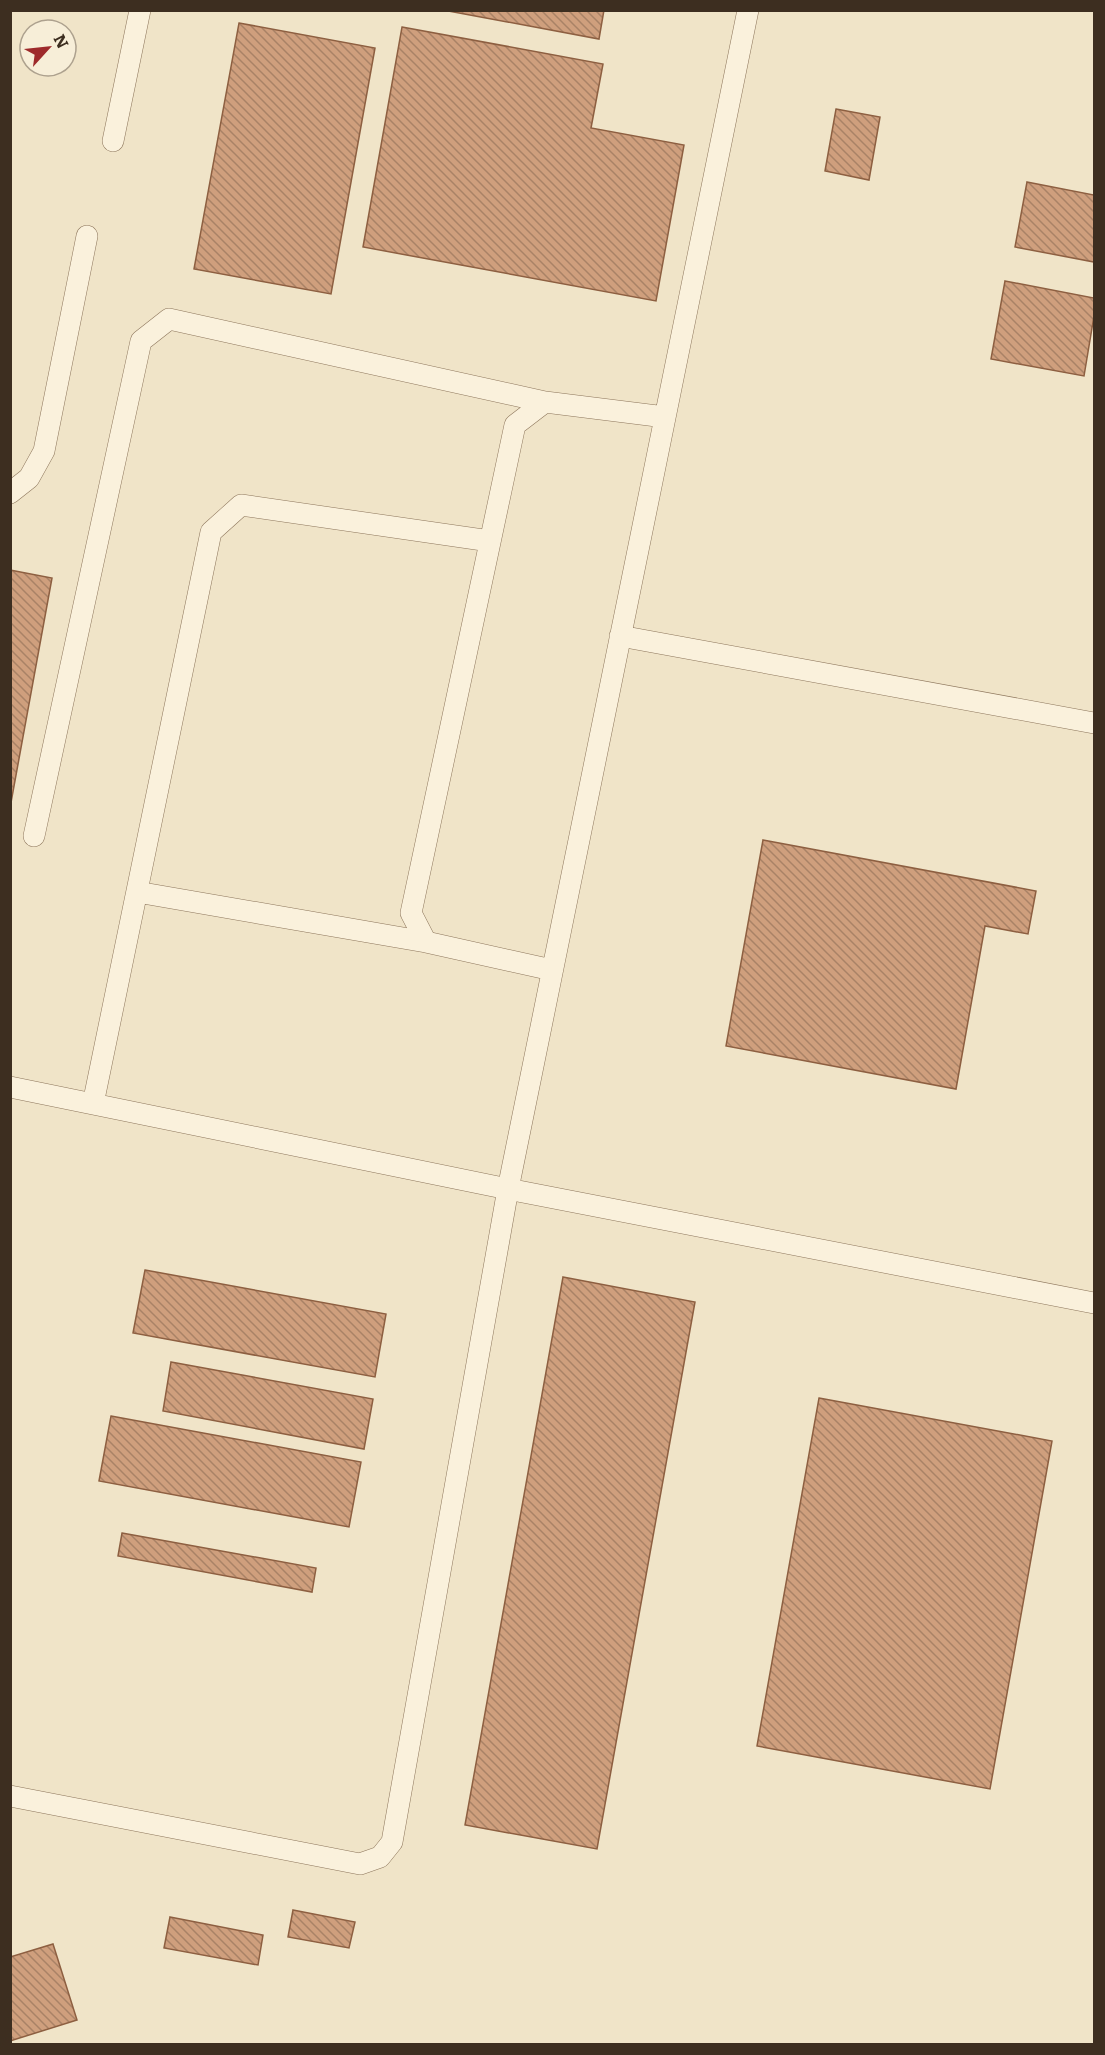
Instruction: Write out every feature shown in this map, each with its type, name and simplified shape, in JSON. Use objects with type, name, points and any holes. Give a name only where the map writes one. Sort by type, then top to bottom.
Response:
[{"type":"lane","points":[[113,141],[140,10]]},
{"type":"lane","points":[[10,1796],[360,1864],[380,1857],[392,1842],[508,1189],[748,10]]},
{"type":"lane","points":[[10,493],[29,478],[45,451],[87,236]]},
{"type":"lane","points":[[34,836],[141,341],[169,319],[545,402],[665,417]]},
{"type":"lane","points":[[426,942],[411,913],[514,425],[545,402]]},
{"type":"lane","points":[[93,1104],[212,532],[241,505],[490,541]]},
{"type":"lane","points":[[620,636],[1095,723]]},
{"type":"lane","points":[[137,892],[426,942],[552,970]]},
{"type":"lane","points":[[10,1087],[508,1189],[1095,1303]]},
{"type":"building","points":[[443,10],[604,10],[599,39]]},
{"type":"building","points":[[239,23],[375,48],[331,294],[194,269]]},
{"type":"building","points":[[402,27],[603,64],[591,128],[684,145],[656,301],[363,247]]},
{"type":"building","points":[[836,109],[880,117],[869,180],[825,171]]},
{"type":"building","points":[[1027,182],[1094,195],[1094,262],[1015,247]]},
{"type":"building","points":[[1005,281],[1094,298],[1094,316],[1084,376],[991,359]]},
{"type":"building","points":[[10,570],[52,578],[10,808]]},
{"type":"building","points":[[763,840],[1036,891],[1028,934],[985,926],[956,1089],[726,1046]]},
{"type":"building","points":[[145,1270],[386,1314],[375,1377],[133,1333]]},
{"type":"building","points":[[563,1277],[695,1302],[597,1849],[465,1825]]},
{"type":"building","points":[[171,1362],[373,1399],[364,1449],[163,1411]]},
{"type":"building","points":[[819,1398],[1052,1441],[990,1789],[757,1746]]},
{"type":"building","points":[[111,1416],[361,1462],[349,1527],[99,1481]]},
{"type":"building","points":[[122,1533],[316,1568],[312,1592],[118,1556]]},
{"type":"building","points":[[293,1910],[355,1922],[349,1948],[288,1937]]},
{"type":"building","points":[[170,1917],[263,1935],[258,1965],[164,1948]]},
{"type":"building","points":[[53,1944],[77,2020],[10,2041],[10,1957]]}]
